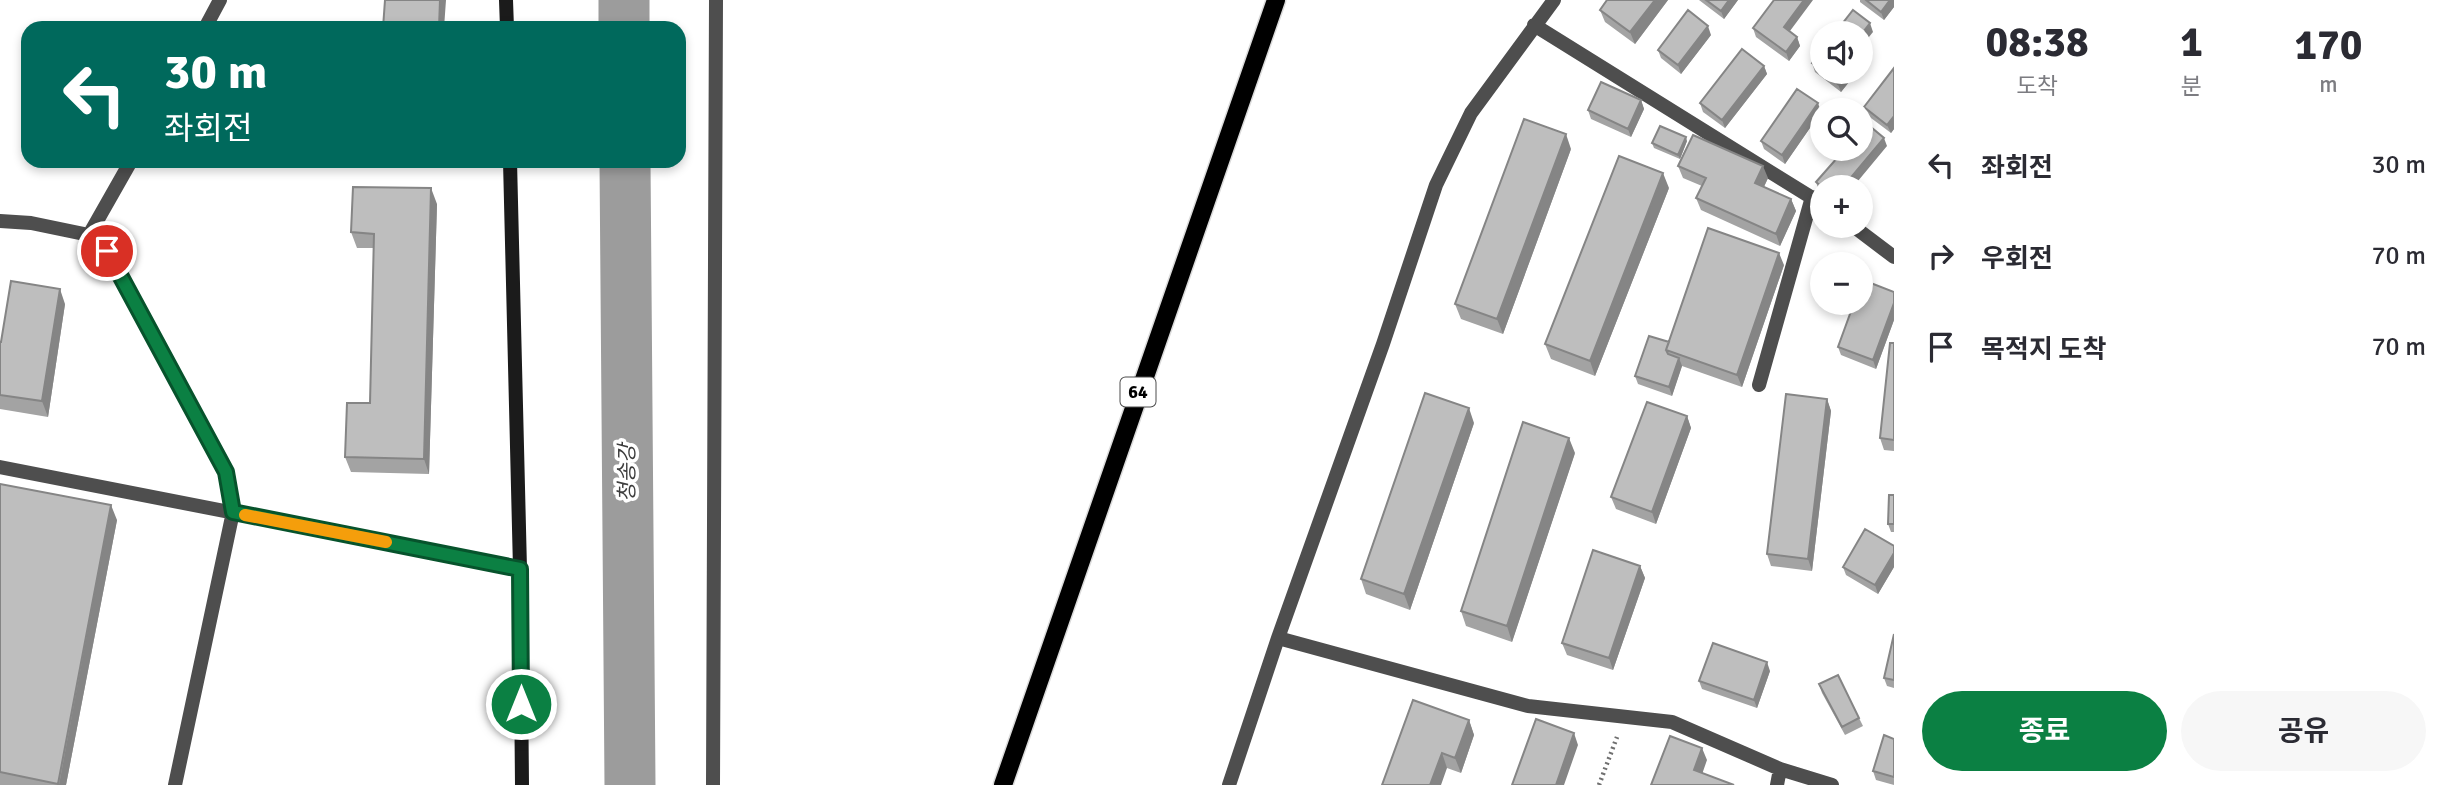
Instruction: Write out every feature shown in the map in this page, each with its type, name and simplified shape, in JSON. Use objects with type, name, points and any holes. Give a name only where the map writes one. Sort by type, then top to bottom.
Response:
[{"type":"main road","name":"64","points":[[1003,785],[1276,0]]},
{"type":"street","points":[[209,21],[220,0]]},
{"type":"street","points":[[506,0],[507,21]]},
{"type":"street","points":[[713,785],[716,0]]},
{"type":"street","points":[[1229,785],[1436,186],[1471,113],[1553,0]]},
{"type":"street","points":[[1534,25],[1810,196]]},
{"type":"street","points":[[89,236],[127,168]]},
{"type":"street","points":[[510,168],[520,569],[522,785]]},
{"type":"street","points":[[0,221],[31,223],[89,236],[107,251],[226,472],[233,512],[175,785]]},
{"type":"street","points":[[1759,385],[1810,222]]},
{"type":"street","points":[[1869,238],[1894,257]]},
{"type":"street","points":[[0,467],[520,569]]},
{"type":"street","points":[[1278,638],[1528,706],[1672,722],[1780,769],[1832,785]]},
{"type":"street","points":[[1777,785],[1780,769]]},
{"type":"path","points":[[1599,785],[1624,717]]},
{"type":"building","points":[[385,0],[440,0],[439,21],[384,21]]},
{"type":"building","points":[[1607,0],[1655,0],[1630,32],[1600,10]]},
{"type":"building","points":[[1706,0],[1729,0],[1721,11]]},
{"type":"building","points":[[1774,0],[1804,0],[1784,27],[1797,37],[1786,52],[1753,28]]},
{"type":"building","points":[[1866,0],[1890,0],[1881,12]]},
{"type":"building","points":[[1688,10],[1708,26],[1678,65],[1658,50]]},
{"type":"building","points":[[1853,10],[1867,21],[1844,21]]},
{"type":"building","points":[[1742,49],[1764,66],[1722,120],[1700,103]]},
{"type":"building","points":[[1894,68],[1894,116],[1887,125],[1873,114],[1871,98]]},
{"type":"building","points":[[1601,82],[1641,100],[1628,129],[1588,110]]},
{"type":"building","points":[[1797,89],[1810,98],[1810,115],[1782,155],[1761,141]]},
{"type":"building","points":[[1524,119],[1566,134],[1497,319],[1455,304]]},
{"type":"building","points":[[1660,126],[1686,137],[1678,155],[1652,143]]},
{"type":"building","points":[[1873,129],[1884,138],[1873,151]]},
{"type":"building","points":[[1693,135],[1763,166],[1755,183],[1791,199],[1776,234],[1696,198],[1706,178],[1678,166]]},
{"type":"building","points":[[1619,156],[1663,173],[1590,361],[1545,344]]},
{"type":"building","points":[[1834,161],[1865,161],[1853,175],[1822,175]]},
{"type":"building","points":[[353,187],[431,188],[424,459],[345,457],[347,403],[370,403],[374,234],[351,232]]},
{"type":"building","points":[[1708,228],[1779,253],[1737,375],[1666,350]]},
{"type":"building","points":[[11,281],[60,289],[42,401],[0,395],[0,342]]},
{"type":"building","points":[[1873,284],[1894,292],[1894,303],[1873,360],[1838,347],[1850,315],[1873,315]]},
{"type":"building","points":[[1649,336],[1669,342],[1666,350],[1668,354],[1679,358],[1669,387],[1635,376]]},
{"type":"building","points":[[1890,343],[1894,343],[1894,440],[1880,438]]},
{"type":"building","points":[[1425,393],[1469,408],[1404,594],[1361,579]]},
{"type":"building","points":[[1786,394],[1827,399],[1808,559],[1767,554]]},
{"type":"building","points":[[1647,402],[1687,416],[1652,512],[1611,497]]},
{"type":"building","points":[[1523,422],[1569,438],[1507,626],[1461,611]]},
{"type":"building","points":[[0,484],[111,505],[58,784],[0,772]]},
{"type":"building","points":[[1889,495],[1894,495],[1894,524],[1888,524]]},
{"type":"building","points":[[1865,529],[1894,546],[1894,553],[1875,585],[1843,567]]},
{"type":"building","points":[[1593,550],[1640,566],[1609,658],[1562,643]]},
{"type":"building","points":[[1894,634],[1894,680],[1884,678]]},
{"type":"building","points":[[1713,643],[1767,662],[1754,700],[1699,681]]},
{"type":"building","points":[[1838,675],[1859,718],[1842,727],[1819,684]]},
{"type":"building","points":[[1413,700],[1469,720],[1455,758],[1442,753],[1430,785],[1382,785]]},
{"type":"building","points":[[1536,719],[1574,733],[1556,785],[1512,785]]},
{"type":"building","points":[[1884,735],[1894,739],[1894,777],[1873,771]]},
{"type":"building","points":[[1670,736],[1702,748],[1694,770],[1734,785],[1651,785]]},
{"type":"waterway","name":"청송강","points":[[624,0],[624,21]]},
{"type":"waterway","name":"청송강","points":[[625,168],[630,785]]},
{"type":"slow traffic","points":[[245,515],[386,542]]},
{"type":"route","points":[[107,251],[226,472],[233,512],[520,569],[521,704]]}]
